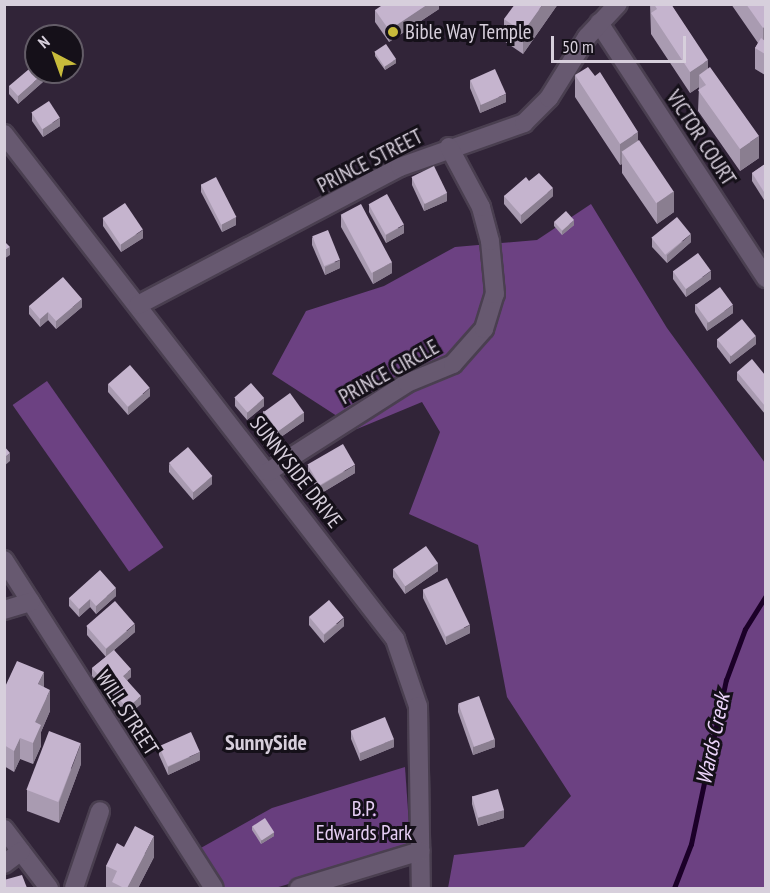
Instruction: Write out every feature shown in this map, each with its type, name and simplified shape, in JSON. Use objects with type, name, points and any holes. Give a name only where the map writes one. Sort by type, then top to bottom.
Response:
[{"type":"street","name":"PRINCE STREET","points":[[138,305],[400,167],[449,147],[508,131],[537,112],[599,23],[618,4]]},
{"type":"street","name":"VICTOR COURT","points":[[599,23],[765,278]]},
{"type":"street","name":"SUNNYSIDE DRIVE","points":[[8,143],[376,609],[409,672],[421,742],[421,888]]},
{"type":"street","name":"PRINCE CIRCLE","points":[[268,472],[407,383],[453,364],[484,329],[495,294],[490,241],[467,176],[449,147]]},
{"type":"street","name":"WILL STREET","points":[[4,560],[214,888]]},
{"type":"street","points":[[4,610],[31,602]]},
{"type":"street","points":[[74,888],[100,811]]},
{"type":"street","points":[[4,829],[49,888]]},
{"type":"street","points":[[4,864],[21,851]]},
{"type":"street","points":[[298,888],[421,851]]},
{"type":"green space","name":"B.P. Edwards Park","points":[[405,767],[410,840],[398,852],[275,888],[223,888],[199,849],[272,808]]},
{"type":"shaded area","points":[[591,204],[667,328],[765,463],[765,888],[448,888],[454,855],[524,847],[571,796],[507,697],[478,545],[409,514],[440,432],[422,402],[357,429],[272,374],[306,311],[384,286],[455,247],[537,240]]},
{"type":"shaded area","points":[[47,381],[163,547],[129,571],[13,405]]},
{"type":"building","points":[[384,4],[428,4],[389,30],[375,10]]},
{"type":"building","points":[[515,4],[543,4],[523,32],[504,19]]},
{"type":"building","points":[[654,4],[671,4],[708,60],[690,72],[651,13],[657,9]]},
{"type":"building","points":[[746,4],[765,4],[765,26],[763,28]]},
{"type":"building","points":[[761,38],[765,41],[765,54],[755,48]]},
{"type":"building","points":[[386,44],[396,59],[384,67],[374,52]]},
{"type":"building","points":[[588,67],[595,76],[600,72],[638,132],[620,144],[575,75]]},
{"type":"building","points":[[710,67],[759,136],[740,149],[698,90],[706,85],[699,75]]},
{"type":"building","points":[[495,69],[506,94],[481,105],[470,80]]},
{"type":"building","points":[[24,73],[24,84],[32,84],[18,96],[9,86]]},
{"type":"building","points":[[49,101],[60,118],[42,129],[31,112]]},
{"type":"building","points":[[639,140],[674,191],[656,203],[622,152]]},
{"type":"building","points":[[765,164],[765,191],[764,192],[752,173]]},
{"type":"building","points":[[434,166],[447,193],[425,204],[412,177]]},
{"type":"building","points":[[539,173],[553,188],[521,215],[504,196],[526,177],[529,181]]},
{"type":"building","points":[[216,177],[236,217],[221,225],[201,185]]},
{"type":"building","points":[[387,194],[404,225],[386,235],[369,204]]},
{"type":"building","points":[[125,203],[143,230],[121,245],[103,218]]},
{"type":"building","points":[[361,204],[392,262],[372,273],[341,215]]},
{"type":"building","points":[[566,211],[574,220],[562,231],[554,222]]},
{"type":"building","points":[[677,217],[691,234],[665,255],[651,238]]},
{"type":"building","points":[[328,230],[340,260],[324,266],[312,236]]},
{"type":"building","points":[[4,241],[10,247],[4,251]]},
{"type":"building","points":[[698,253],[711,271],[686,289],[673,271]]},
{"type":"building","points":[[63,277],[82,299],[56,321],[48,312],[40,319],[29,306]]},
{"type":"building","points":[[720,287],[733,305],[709,322],[696,305]]},
{"type":"building","points":[[742,319],[756,336],[731,356],[717,339]]},
{"type":"building","points":[[752,359],[765,375],[765,406],[737,372]]},
{"type":"building","points":[[130,365],[150,388],[128,407],[108,384]]},
{"type":"building","points":[[251,383],[264,398],[248,413],[234,397]]},
{"type":"building","points":[[290,393],[304,412],[278,431],[264,412]]},
{"type":"building","points":[[343,444],[355,465],[319,485],[307,464]]},
{"type":"building","points":[[4,446],[10,453],[4,458]]},
{"type":"building","points":[[188,447],[212,476],[193,492],[169,463]]},
{"type":"building","points":[[426,546],[438,563],[405,586],[393,569]]},
{"type":"building","points":[[100,570],[116,588],[96,606],[90,599],[79,609],[69,598]]},
{"type":"building","points":[[447,578],[470,625],[446,637],[423,590]]},
{"type":"building","points":[[329,600],[344,618],[324,634],[309,617]]},
{"type":"building","points":[[115,601],[135,624],[106,649],[86,626]]},
{"type":"building","points":[[114,650],[131,669],[123,676],[141,696],[127,708],[92,668]]},
{"type":"building","points":[[17,661],[44,672],[38,684],[50,690],[35,722],[41,725],[33,743],[20,738],[14,751],[4,745],[4,689]]},
{"type":"building","points":[[479,696],[495,739],[474,747],[458,704]]},
{"type":"building","points":[[385,717],[394,739],[360,753],[351,731]]},
{"type":"building","points":[[49,731],[81,743],[58,802],[26,790]]},
{"type":"building","points":[[191,732],[200,752],[168,766],[159,746]]},
{"type":"building","points":[[498,789],[504,810],[478,818],[472,796]]},
{"type":"building","points":[[265,818],[274,832],[262,840],[252,826]]},
{"type":"building","points":[[135,826],[154,836],[127,888],[124,888],[112,882],[117,871],[106,866],[117,843],[124,847]]},
{"type":"building","points":[[22,875],[27,888],[4,888],[4,880]]},
{"type":"waterway","name":"Wards Creek","points":[[674,888],[691,844],[726,680],[745,629],[766,595]]},
{"type":"place","name":"Bible Way Temple","points":[[393,32]]},
{"type":"district","name":"SunnySide","points":[[266,743]]}]
